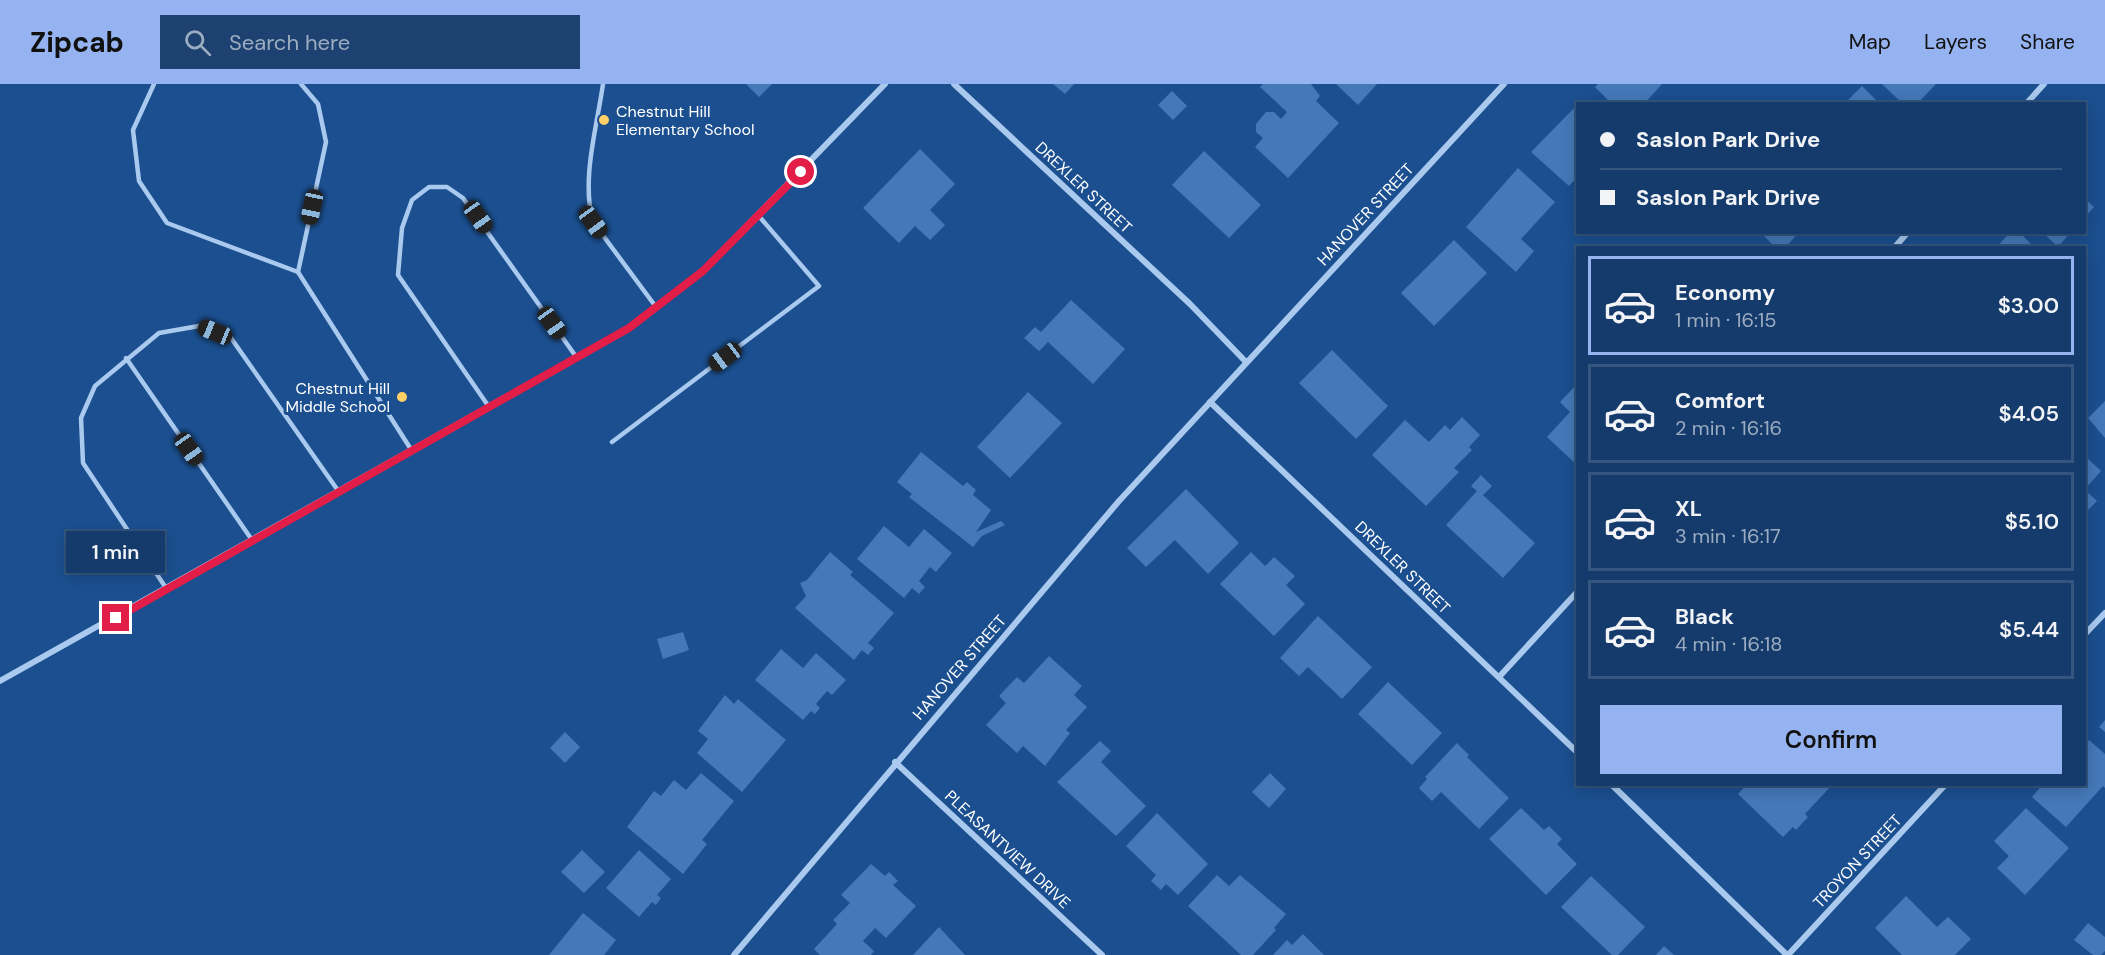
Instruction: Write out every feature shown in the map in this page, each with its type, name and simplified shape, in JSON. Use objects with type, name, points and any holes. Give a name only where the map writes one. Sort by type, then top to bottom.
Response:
[{"type":"street","points":[[0,681],[629,328],[703,271],[885,84]]},
{"type":"street","name":"DREXLER STREET","points":[[954,84],[1190,304],[1246,362]]},
{"type":"street","name":"HANOVER STREET","points":[[734,955],[895,762],[1111,510],[1504,84]]},
{"type":"street","points":[[2028,102],[2044,84]]},
{"type":"street","points":[[1896,246],[1906,234]]},
{"type":"street","name":"DREXLER STREET","points":[[1210,402],[1576,751]]},
{"type":"street","points":[[1499,677],[1576,593]]},
{"type":"street","points":[[2086,633],[2105,613]]},
{"type":"street","name":"PLEASANTVIEW DRIVE","points":[[895,762],[1102,955]]},
{"type":"street","points":[[1613,786],[1788,955]]},
{"type":"street","name":"TROYON STREET","points":[[1788,955],[1944,786]]},
{"type":"lane","points":[[154,84],[133,130],[139,181],[167,223],[298,272],[412,451]]},
{"type":"lane","points":[[298,272],[326,142],[318,104],[301,84]]},
{"type":"lane","points":[[603,84],[588,205],[593,222],[656,307]]},
{"type":"lane","points":[[489,407],[398,275],[402,228],[412,201],[429,187],[447,187],[463,198],[577,358]]},
{"type":"lane","points":[[612,442],[819,286],[758,215]]},
{"type":"lane","points":[[166,588],[83,463],[81,418],[95,386],[159,333],[199,326],[231,338],[339,492]]},
{"type":"lane","points":[[126,358],[252,540]]},
{"type":"building","points":[[746,84],[772,84],[759,97]]},
{"type":"building","points":[[1053,84],[1074,84],[1065,94]]},
{"type":"building","points":[[1263,84],[1311,84],[1320,96],[1316,101],[1339,123],[1288,178],[1255,147],[1263,138],[1256,132],[1256,124],[1266,112],[1274,112],[1281,119],[1287,112],[1260,87]]},
{"type":"building","points":[[1336,84],[1377,84],[1358,105]]},
{"type":"building","points":[[1598,84],[1662,84],[1646,102],[1610,102],[1595,87]]},
{"type":"building","points":[[1882,84],[1936,84],[1919,102],[1901,102]]},
{"type":"building","points":[[1862,86],[1878,102],[1846,102]]},
{"type":"building","points":[[1172,91],[1187,106],[1173,120],[1158,105]]},
{"type":"building","points":[[1576,106],[1576,178],[1569,186],[1531,152]]},
{"type":"building","points":[[920,149],[955,184],[930,210],[945,225],[930,240],[915,226],[899,243],[863,208]]},
{"type":"building","points":[[1204,151],[1261,205],[1229,238],[1172,185]]},
{"type":"building","points":[[1518,168],[1555,202],[1521,239],[1534,251],[1516,272],[1466,227]]},
{"type":"building","points":[[2086,200],[2094,207],[2086,216]]},
{"type":"building","points":[[1762,234],[1797,234],[1787,246],[1774,246]]},
{"type":"building","points":[[2008,234],[2021,234],[2033,246],[1998,246]]},
{"type":"building","points":[[2044,234],[2069,234],[2057,246]]},
{"type":"building","points":[[1454,240],[1487,273],[1434,326],[1401,293]]},
{"type":"building","points":[[1071,300],[1125,349],[1093,384],[1048,342],[1039,351],[1024,338],[1035,327],[1041,332]]},
{"type":"building","points":[[1332,350],[1388,406],[1356,439],[1299,383]]},
{"type":"building","points":[[1576,385],[1576,464],[1547,437],[1570,412],[1560,402]]},
{"type":"building","points":[[1028,392],[1062,423],[1010,478],[977,447]]},
{"type":"building","points":[[2105,401],[2105,438],[2088,418]]},
{"type":"building","points":[[1462,417],[1480,435],[1469,447],[1472,450],[1454,468],[1459,472],[1426,506],[1372,455],[1405,420],[1429,442],[1445,425],[1450,430]]},
{"type":"building","points":[[921,452],[963,486],[967,482],[976,490],[973,495],[991,510],[976,532],[1001,521],[1005,525],[982,536],[973,547],[909,497],[912,494],[897,482]]},
{"type":"building","points":[[2086,457],[2101,471],[2086,488]]},
{"type":"building","points":[[1481,475],[1492,486],[1483,495],[1535,543],[1503,578],[1446,525],[1477,491],[1471,486]]},
{"type":"building","points":[[1186,489],[1239,543],[1208,574],[1175,540],[1146,567],[1127,548]]},
{"type":"building","points":[[2086,491],[2097,501],[2086,512]]},
{"type":"building","points":[[884,526],[909,547],[924,529],[952,553],[936,572],[930,567],[919,581],[925,587],[919,594],[912,588],[904,598],[857,559]]},
{"type":"building","points":[[830,552],[853,572],[850,575],[894,613],[868,643],[874,648],[868,655],[862,650],[854,660],[795,608],[806,596],[800,583],[807,580]]},
{"type":"building","points":[[1251,552],[1265,566],[1274,557],[1295,576],[1286,585],[1305,604],[1274,636],[1220,584]]},
{"type":"building","points":[[1318,616],[1372,667],[1342,699],[1308,667],[1299,676],[1280,658]]},
{"type":"building","points":[[683,632],[689,650],[663,659],[657,639]]},
{"type":"building","points":[[781,649],[803,668],[816,653],[846,680],[832,695],[827,691],[816,704],[820,708],[815,714],[811,711],[803,720],[755,680]]},
{"type":"building","points":[[1049,656],[1082,686],[1074,695],[1087,707],[1066,730],[1070,733],[1045,766],[1023,746],[1017,753],[986,725],[1006,703],[999,696],[1017,677],[1024,683]]},
{"type":"building","points":[[1388,682],[1442,733],[1412,765],[1358,714]]},
{"type":"building","points":[[725,695],[734,704],[738,699],[786,740],[742,792],[697,753],[708,739],[698,731]]},
{"type":"building","points":[[2105,720],[2105,732],[2099,727]]},
{"type":"building","points":[[565,732],[580,747],[565,763],[550,748]]},
{"type":"building","points":[[2089,740],[2105,754],[2105,788],[2103,786],[2066,827],[2032,797],[2041,786],[2086,786],[2086,744]]},
{"type":"building","points":[[1100,741],[1111,751],[1101,762],[1146,806],[1116,836],[1057,782]]},
{"type":"building","points":[[1457,743],[1469,755],[1467,757],[1509,798],[1479,829],[1441,792],[1432,801],[1419,788],[1427,779],[1425,777]]},
{"type":"building","points":[[701,773],[734,801],[702,840],[707,844],[683,874],[627,827],[654,791],[661,796],[674,780],[686,790]]},
{"type":"building","points":[[1270,773],[1286,789],[1269,808],[1252,792]]},
{"type":"building","points":[[1745,786],[1831,786],[1805,814],[1808,817],[1796,830],[1793,827],[1783,837],[1738,794]]},
{"type":"building","points":[[1521,808],[1544,830],[1549,826],[1562,839],[1557,844],[1577,864],[1546,895],[1489,839]]},
{"type":"building","points":[[2026,808],[2069,848],[2025,895],[1997,868],[2009,856],[1994,841]]},
{"type":"building","points":[[1157,813],[1208,864],[1178,895],[1166,884],[1161,890],[1151,881],[1156,875],[1126,846]]},
{"type":"building","points":[[582,850],[605,872],[584,893],[561,872]]},
{"type":"building","points":[[639,850],[671,879],[657,895],[661,898],[656,905],[652,902],[639,917],[606,888]]},
{"type":"building","points":[[871,864],[885,876],[889,872],[898,881],[893,885],[916,906],[886,938],[875,928],[863,941],[874,951],[871,955],[820,955],[814,949],[837,924],[833,920],[850,903],[841,895]]},
{"type":"building","points":[[1217,875],[1229,886],[1240,875],[1286,914],[1274,928],[1276,930],[1253,955],[1241,955],[1188,906]]},
{"type":"building","points":[[1591,876],[1645,927],[1618,955],[1612,955],[1561,907]]},
{"type":"building","points":[[1906,896],[1937,927],[1948,917],[1971,939],[1955,955],[1902,955],[1875,928]]},
{"type":"building","points":[[583,913],[616,940],[604,955],[549,955]]},
{"type":"building","points":[[2088,923],[2105,937],[2105,951],[2101,955],[2093,955],[2074,940]]},
{"type":"building","points":[[939,927],[965,955],[913,955]]},
{"type":"building","points":[[1303,934],[1324,955],[1273,955],[1287,940],[1292,945]]},
{"type":"building","points":[[1664,946],[1674,955],[1656,955]]},
{"type":"place","name":"Chestnut Hill Elementary School","points":[[604,120]]},
{"type":"place","name":"Chestnut Hill Middle School","points":[[402,397]]},
{"type":"route","points":[[116,618],[629,328],[703,271],[801,172]]}]
